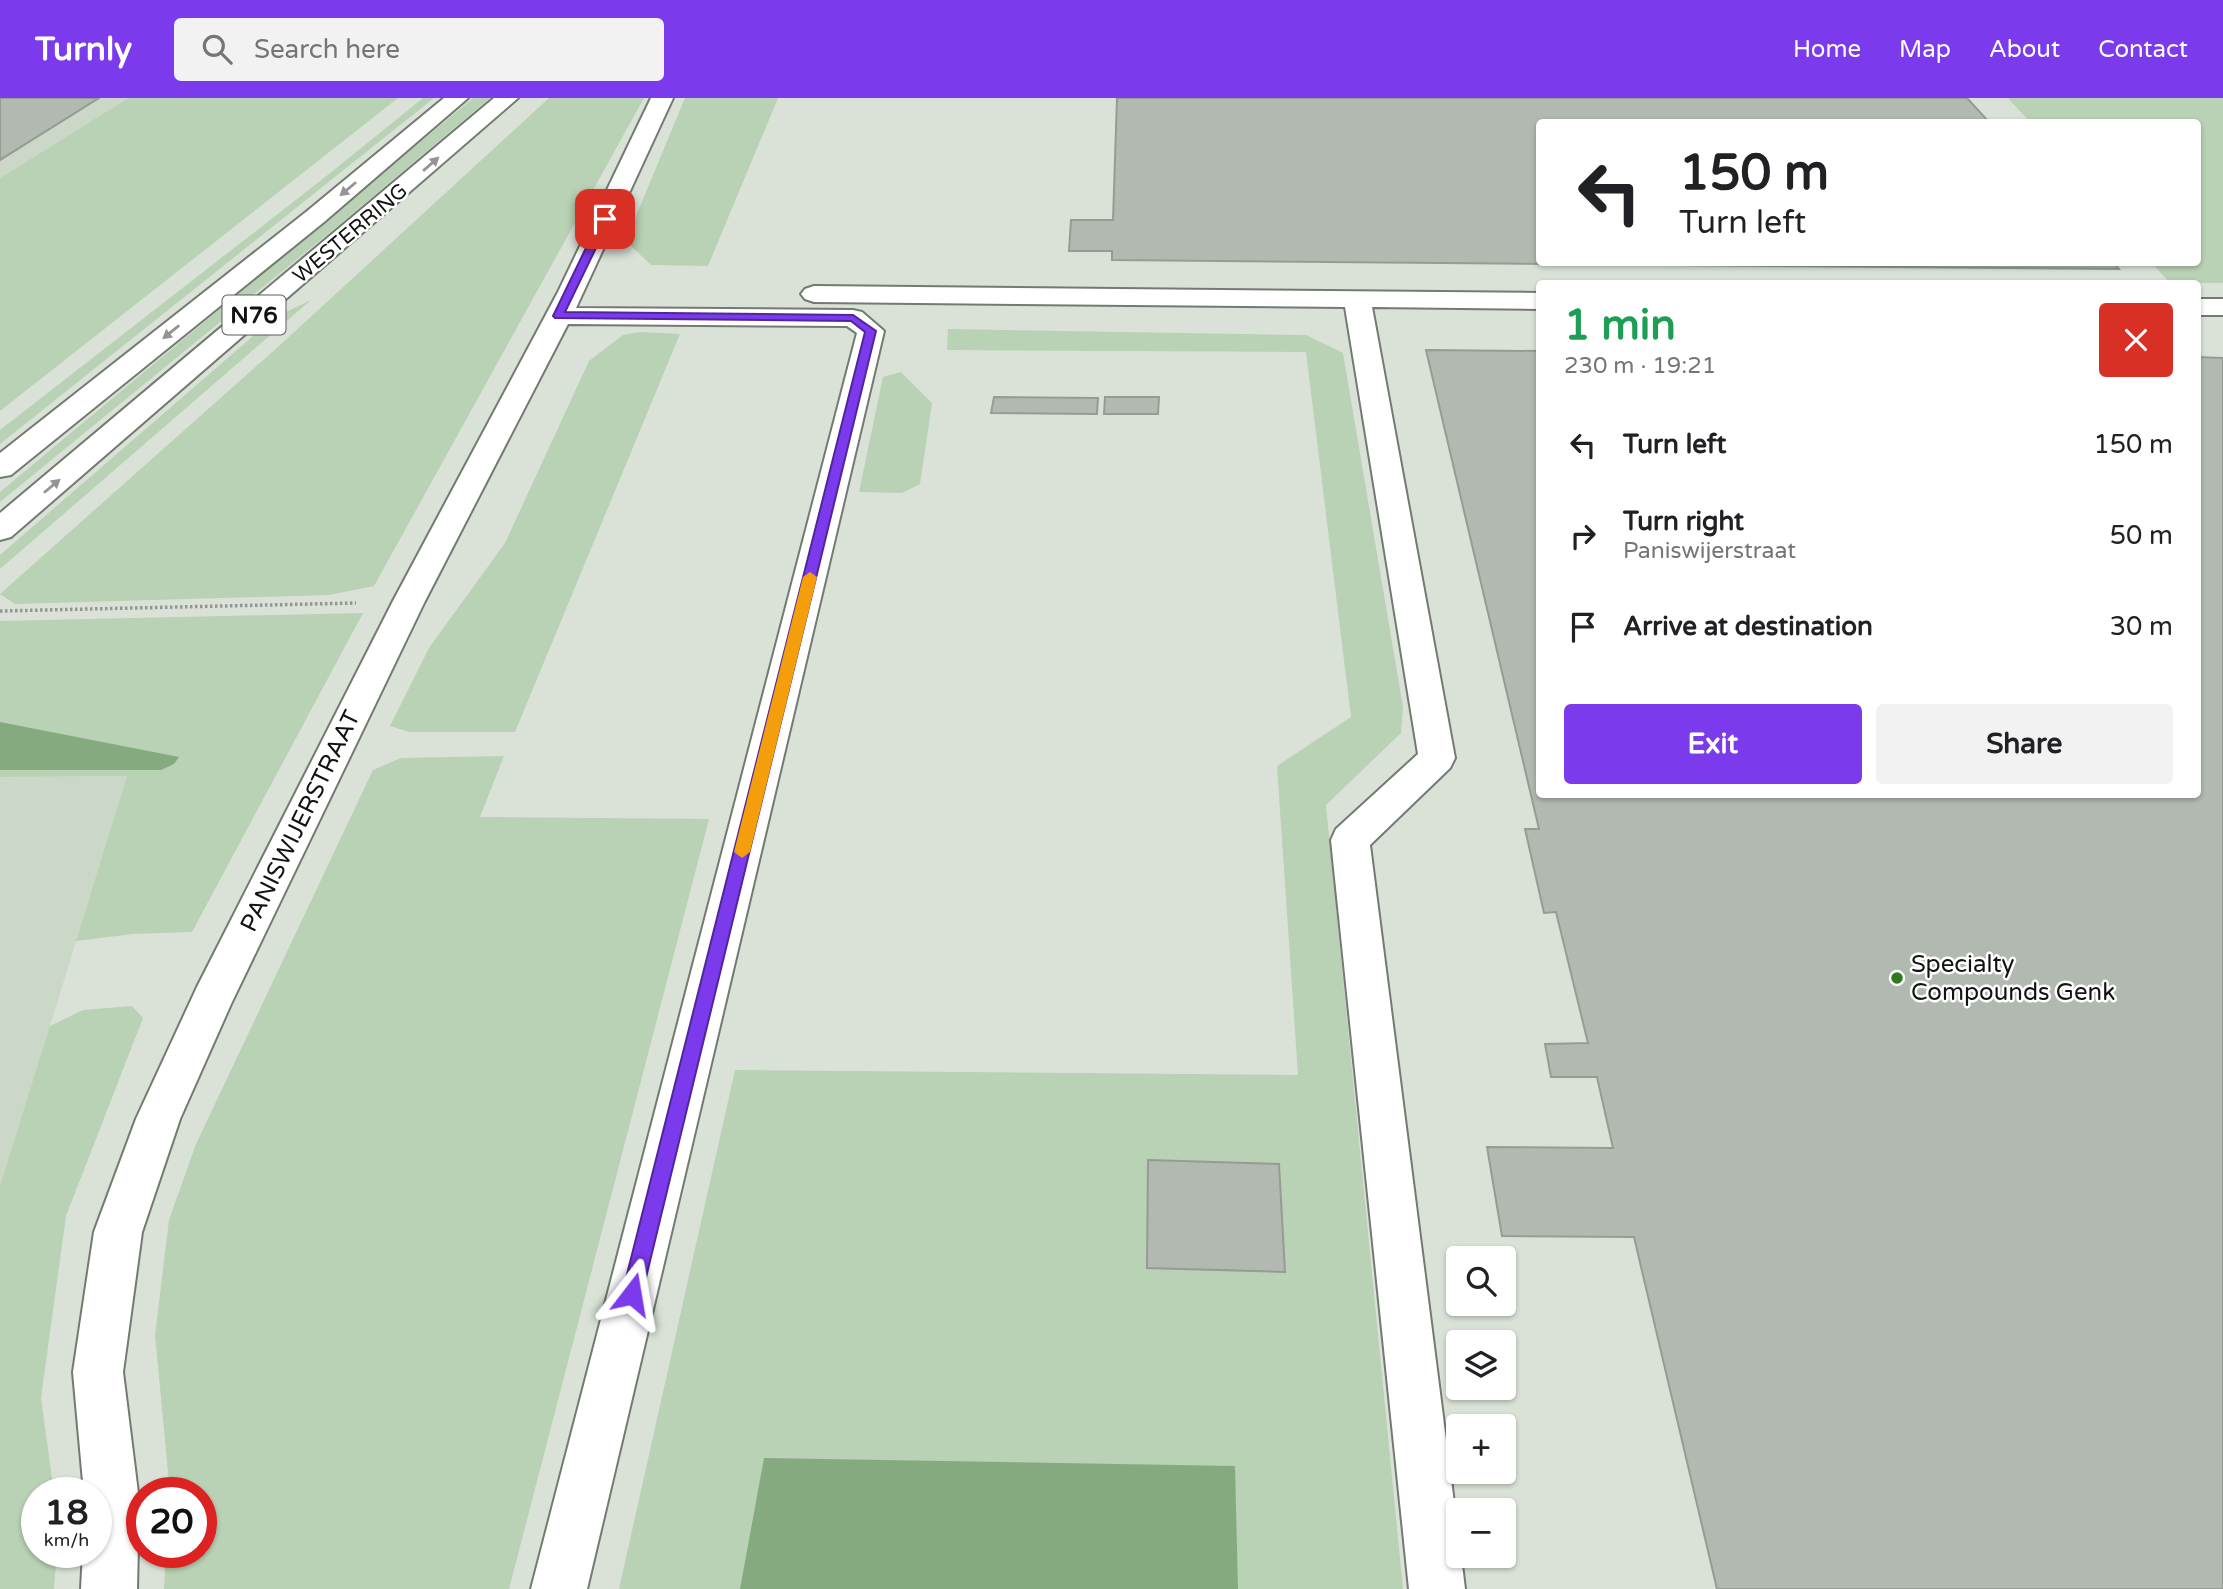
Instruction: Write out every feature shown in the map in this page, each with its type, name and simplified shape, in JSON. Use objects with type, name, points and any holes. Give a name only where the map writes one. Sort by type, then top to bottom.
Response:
[{"type":"main road","name":"WESTERRING","points":[[0,468],[315,216],[457,98]]},
{"type":"main road","name":"WESTERRING","points":[[0,530],[507,98]]},
{"type":"main road","name":"PANISWIJERSTRAAT","points":[[109,1589],[112,1501],[98,1372],[118,1232],[158,1119],[216,991],[410,601],[565,304],[662,98]]},
{"type":"main road","points":[[565,304],[1357,299],[1536,301]]},
{"type":"main road","points":[[1357,299],[1437,758],[1350,840],[1437,1589]]},
{"type":"main road","points":[[559,1589],[871,331],[853,318],[565,304]]},
{"type":"main road","points":[[2201,307],[2223,307]]},
{"type":"path","points":[[0,611],[367,603]]},
{"type":"shaded area","points":[[0,98],[128,98],[0,178]]},
{"type":"shaded area","points":[[128,98],[398,98],[0,411],[0,178]]},
{"type":"shaded area","points":[[423,98],[434,98],[0,444],[0,430]]},
{"type":"shaded area","points":[[473,98],[490,98],[0,502],[0,492]]},
{"type":"shaded area","points":[[549,98],[644,98],[374,586],[329,595],[15,604],[0,594],[279,346]]},
{"type":"shaded area","points":[[685,98],[778,98],[708,266],[651,265],[630,245],[629,233]]},
{"type":"shaded area","points":[[2008,98],[2223,98],[2223,283],[2167,280],[2155,266],[2201,266],[2201,119],[2027,119]]},
{"type":"shaded area","points":[[311,300],[0,569],[0,555],[275,317]]},
{"type":"shaded area","points":[[948,329],[1306,335],[1343,353],[1403,707],[1401,733],[1326,805],[1403,1589],[619,1589],[735,1070],[1298,1075],[1277,766],[1351,717],[1306,352],[947,350]]},
{"type":"shaded area","points":[[640,332],[680,334],[515,732],[409,732],[390,726],[429,648],[505,543],[589,361],[623,335]]},
{"type":"shaded area","points":[[901,372],[932,403],[920,484],[902,493],[859,492],[883,377]]},
{"type":"shaded area","points":[[363,613],[192,932],[133,934],[76,941],[127,776],[0,777],[0,621]]},
{"type":"shaded area","points":[[0,722],[179,757],[174,764],[161,770],[0,770]]},
{"type":"shaded area","points":[[504,756],[480,817],[709,819],[509,1589],[164,1589],[165,1568],[217,1568],[217,1477],[168,1477],[155,1335],[169,1220],[196,1144],[373,770],[401,758]]},
{"type":"shaded area","points":[[127,776],[47,1036],[0,1280],[0,777]]},
{"type":"shaded area","points":[[132,1006],[143,1018],[66,1216],[41,1398],[52,1477],[21,1477],[21,1568],[56,1568],[54,1589],[0,1589],[0,1186],[50,1026],[83,1010]]},
{"type":"shaded area","points":[[764,1458],[1235,1466],[1238,1589],[740,1589]]},
{"type":"building","points":[[0,98],[99,98],[0,160]]},
{"type":"building","points":[[1117,98],[1967,98],[1986,119],[1536,119],[1536,264],[1112,260],[1112,251],[1069,251],[1071,220],[1113,220]]},
{"type":"building","points":[[1783,266],[2116,266],[2119,269]]},
{"type":"building","name":"Specialty Compounds Genk","points":[[1426,350],[1536,351],[1536,798],[2201,798],[2201,357],[2223,358],[2223,1589],[1717,1589],[1634,1237],[1502,1236],[1487,1147],[1613,1148],[1597,1077],[1551,1077],[1545,1044],[1588,1043],[1556,912],[1544,913],[1525,829],[1539,829]]},
{"type":"building","points":[[994,397],[1098,398],[1097,414],[991,413]]},
{"type":"building","points":[[1105,397],[1159,397],[1158,414],[1104,414]]},
{"type":"building","points":[[1148,1160],[1279,1164],[1285,1272],[1147,1268]]},
{"type":"slow traffic","points":[[742,852],[810,577]]},
{"type":"place","name":"Specialty Compounds Genk","points":[[1897,978]]},
{"type":"route","points":[[605,219],[558,316],[853,318],[871,331],[632,1294]]}]
